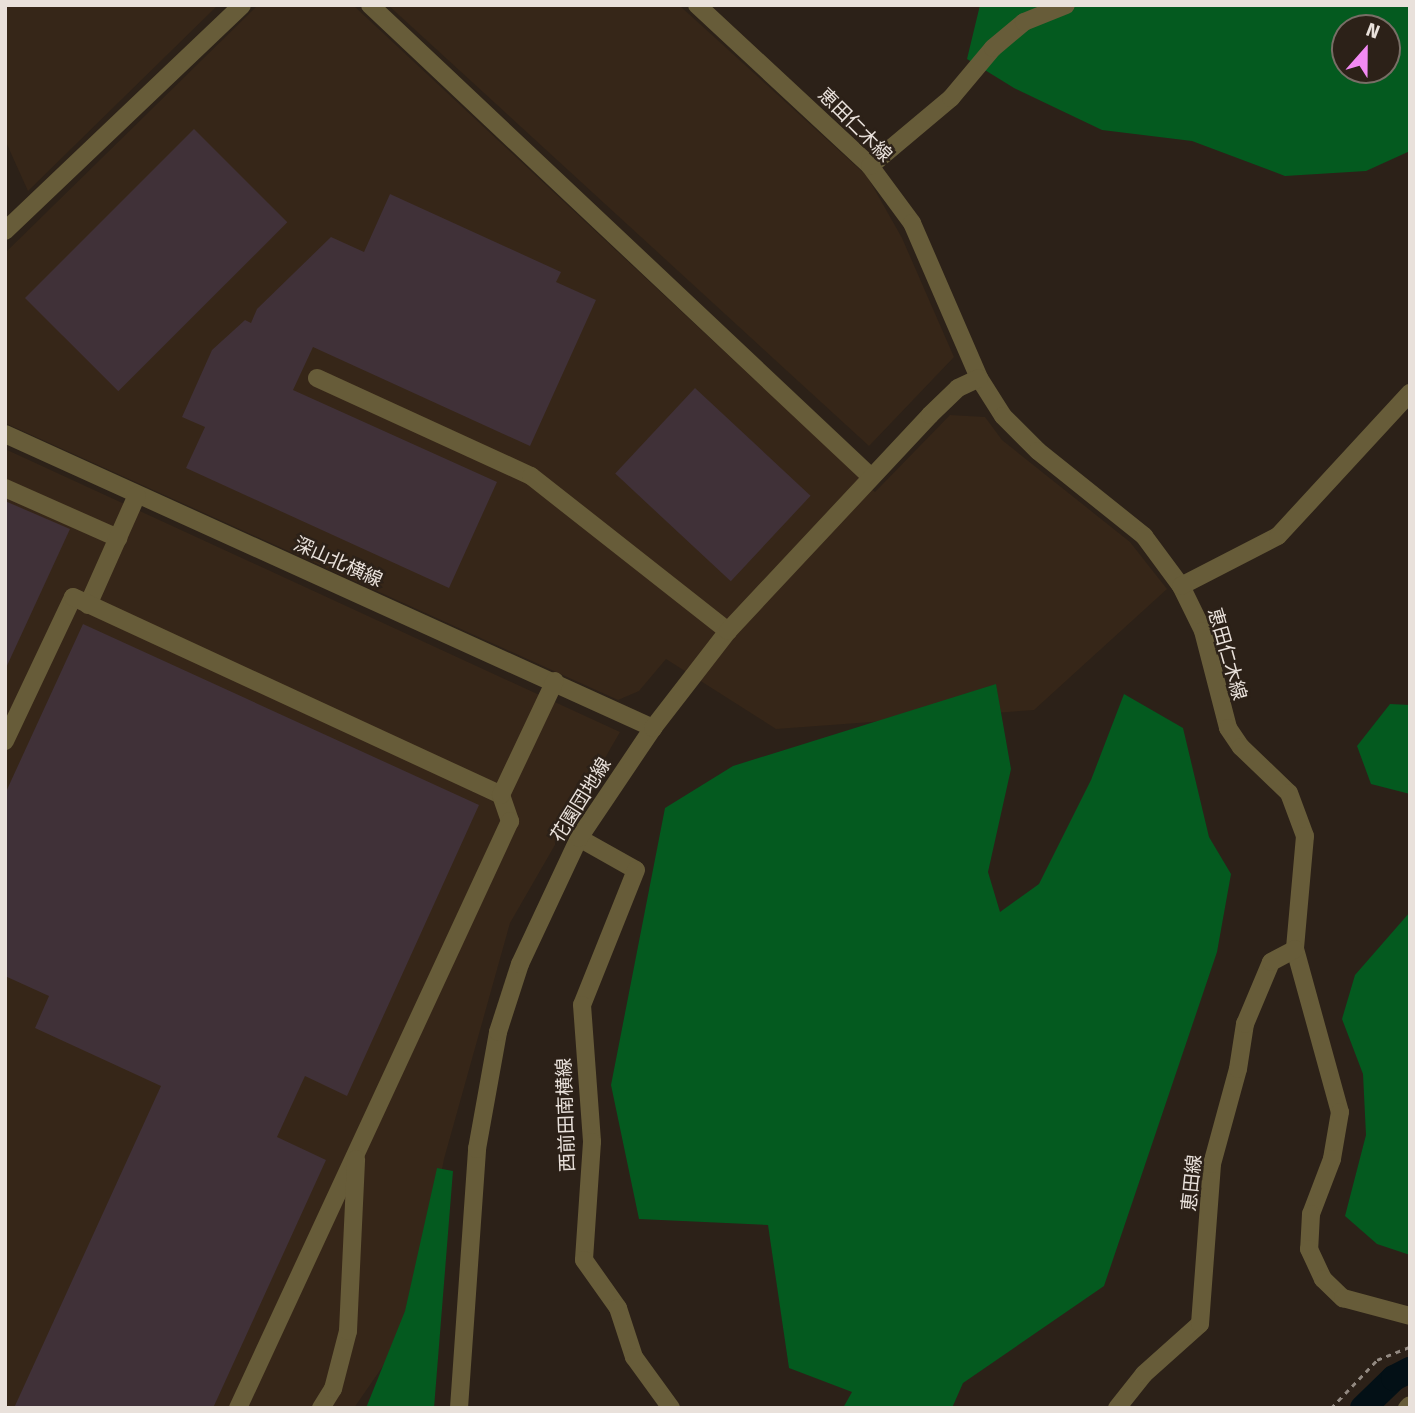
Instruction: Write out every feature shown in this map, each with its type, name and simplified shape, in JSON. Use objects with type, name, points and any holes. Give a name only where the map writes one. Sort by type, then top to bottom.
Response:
[{"type":"street","points":[[5,231],[243,5]]},
{"type":"street","points":[[370,5],[870,476]]},
{"type":"street","name":"恵田仁木線","points":[[698,5],[870,166],[912,223],[979,378],[1003,416],[1023,437],[1144,536],[1181,586],[1203,631],[1228,727],[1241,747],[1289,793],[1299,813],[1305,859],[1294,922],[1295,949],[1340,1112],[1332,1158],[1311,1214],[1309,1249],[1323,1279],[1343,1298],[1410,1316]]},
{"type":"street","points":[[870,166],[951,98],[993,48],[1024,22],[1066,5]]},
{"type":"street","points":[[317,378],[531,476],[727,631]]},
{"type":"street","name":"花園団地線","points":[[459,1408],[477,1149],[498,1032],[520,964],[579,838],[653,728],[727,631],[870,476],[958,388],[979,378]]},
{"type":"street","points":[[1181,586],[1278,536],[1410,394]]},
{"type":"street","name":"深山北横線","points":[[5,435],[555,681],[653,728]]},
{"type":"street","points":[[5,488],[118,538]]},
{"type":"street","points":[[88,605],[137,495]]},
{"type":"street","points":[[5,741],[73,597],[501,794]]},
{"type":"street","points":[[238,1408],[357,1145],[510,821],[501,794],[555,681]]},
{"type":"street","name":"西前田南横線","points":[[579,838],[636,870],[582,1005],[592,1142],[584,1260],[618,1308],[634,1357],[671,1408]]},
{"type":"street","name":"恵田線","points":[[1118,1408],[1144,1374],[1200,1324],[1212,1164],[1238,1069],[1245,1024],[1271,962],[1295,949]]},
{"type":"street","points":[[321,1408],[333,1389],[348,1331],[357,1145]]},
{"type":"path","points":[[1331,1408],[1377,1360],[1410,1347]]},
{"type":"shaded area","points":[[5,5],[218,5],[28,191],[5,140]]},
{"type":"shaded area","points":[[258,5],[353,5],[875,492],[950,415],[985,417],[1002,440],[1130,542],[1167,589],[1034,710],[776,729],[666,659],[639,691],[618,700],[5,423],[5,253]]},
{"type":"shaded area","points":[[388,5],[679,5],[867,176],[902,238],[954,357],[869,446]]},
{"type":"shaded area","points":[[5,449],[620,732],[510,923],[444,1159],[412,1324],[354,1408],[5,1408]]},
{"type":"green space","points":[[980,5],[1410,5],[1410,151],[1366,171],[1285,176],[1192,141],[1102,130],[1014,88],[967,59]]},
{"type":"green space","points":[[996,684],[1011,769],[988,872],[1000,912],[1039,884],[1091,780],[1124,694],[1183,728],[1209,837],[1231,874],[1217,952],[1104,1286],[963,1383],[952,1408],[843,1408],[852,1392],[789,1368],[768,1225],[639,1219],[611,1085],[665,808],[733,766]]},
{"type":"green space","points":[[1390,704],[1410,705],[1410,794],[1371,784],[1357,746]]},
{"type":"green space","points":[[1410,912],[1410,1255],[1377,1244],[1345,1216],[1366,1135],[1363,1074],[1342,1019],[1355,975]]},
{"type":"green space","points":[[437,1168],[453,1171],[434,1408],[366,1408],[405,1311]]},
{"type":"building","points":[[194,129],[287,222],[118,391],[25,298]]},
{"type":"building","points":[[390,194],[561,272],[556,282],[596,300],[530,446],[313,347],[293,390],[497,482],[449,588],[186,468],[205,427],[182,417],[212,350],[245,320],[251,323],[257,309],[331,237],[364,252]]},
{"type":"building","points":[[695,388],[811,496],[731,581],[615,474]]},
{"type":"building","points":[[5,501],[70,529],[5,670]]},
{"type":"building","points":[[83,624],[479,805],[347,1096],[305,1076],[277,1137],[326,1160],[213,1408],[14,1408],[161,1086],[35,1028],[49,996],[5,976],[5,794]]},
{"type":"waterway","points":[[1363,1408],[1394,1378],[1410,1370]]}]
